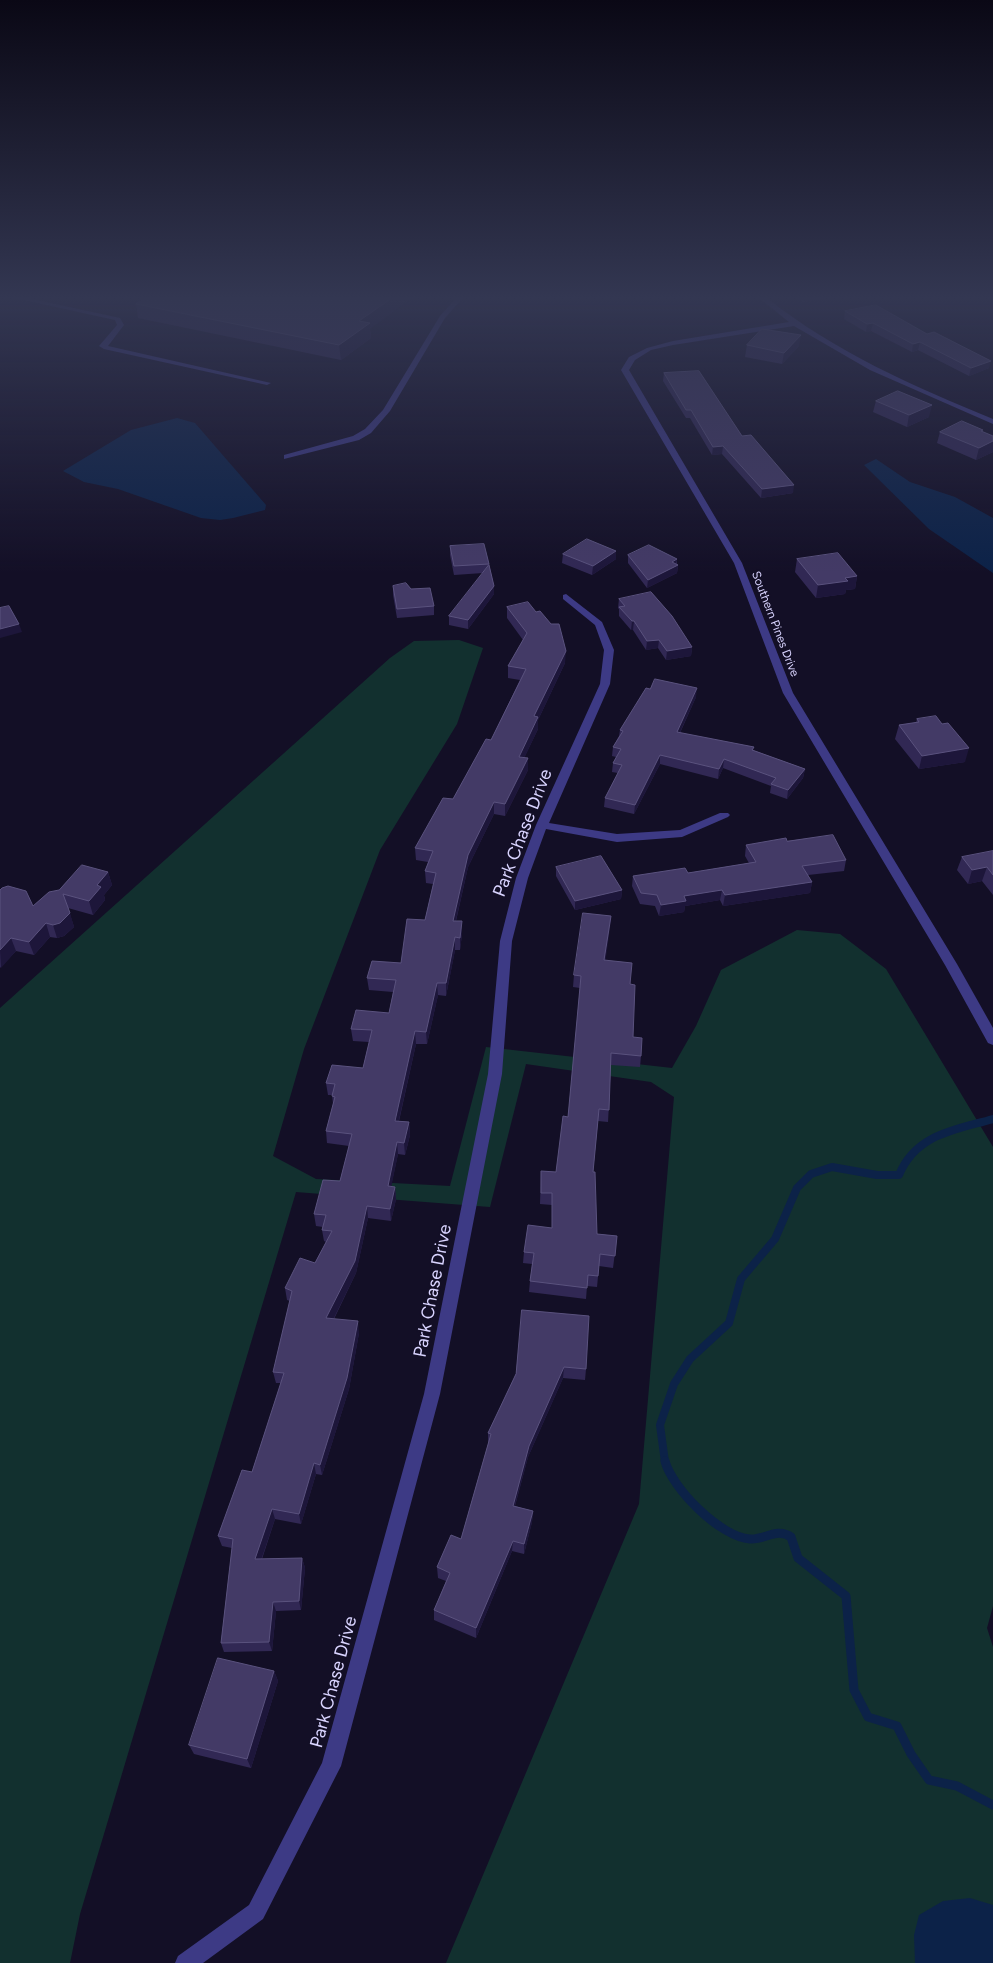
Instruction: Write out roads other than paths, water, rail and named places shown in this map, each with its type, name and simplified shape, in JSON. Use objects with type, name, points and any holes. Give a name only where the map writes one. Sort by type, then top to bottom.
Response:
[{"type":"street","points":[[287,457],[356,438],[368,431],[386,411],[399,390]]},
{"type":"street","name":"Southern Pines Drive","points":[[636,390],[738,563],[788,693],[951,964],[993,1040]]},
{"type":"street","points":[[920,390],[993,422]]},
{"type":"street","name":"Park Chase Drive","points":[[185,1963],[256,1912],[331,1766],[432,1394],[494,1074],[506,941],[522,878],[542,825],[605,684],[609,650],[599,624],[566,597]]},
{"type":"street","points":[[542,825],[618,838],[682,833],[724,815]]},
{"type":"water","points":[[177,418],[195,423],[266,505],[265,510],[220,520],[201,518],[118,489],[84,482],[63,471],[131,430]]},
{"type":"water","points":[[876,459],[910,482],[955,497],[993,518],[993,573],[929,529],[864,465]]},
{"type":"water","points":[[970,1898],[993,1905],[993,1963],[915,1963],[914,1935],[919,1915],[943,1901]]},
{"type":"waterway","points":[[665,1462],[660,1425],[674,1384],[690,1359],[729,1323],[741,1279],[775,1239],[797,1188],[811,1174],[832,1167],[877,1175],[899,1175],[906,1161],[926,1142],[951,1131],[993,1119]]},
{"type":"waterway","points":[[665,1461],[669,1472],[687,1497],[712,1521],[725,1530],[750,1539],[781,1533],[791,1537],[798,1558],[846,1596],[854,1690],[868,1717],[897,1726],[911,1754],[929,1780],[957,1786],[993,1805]]}]
